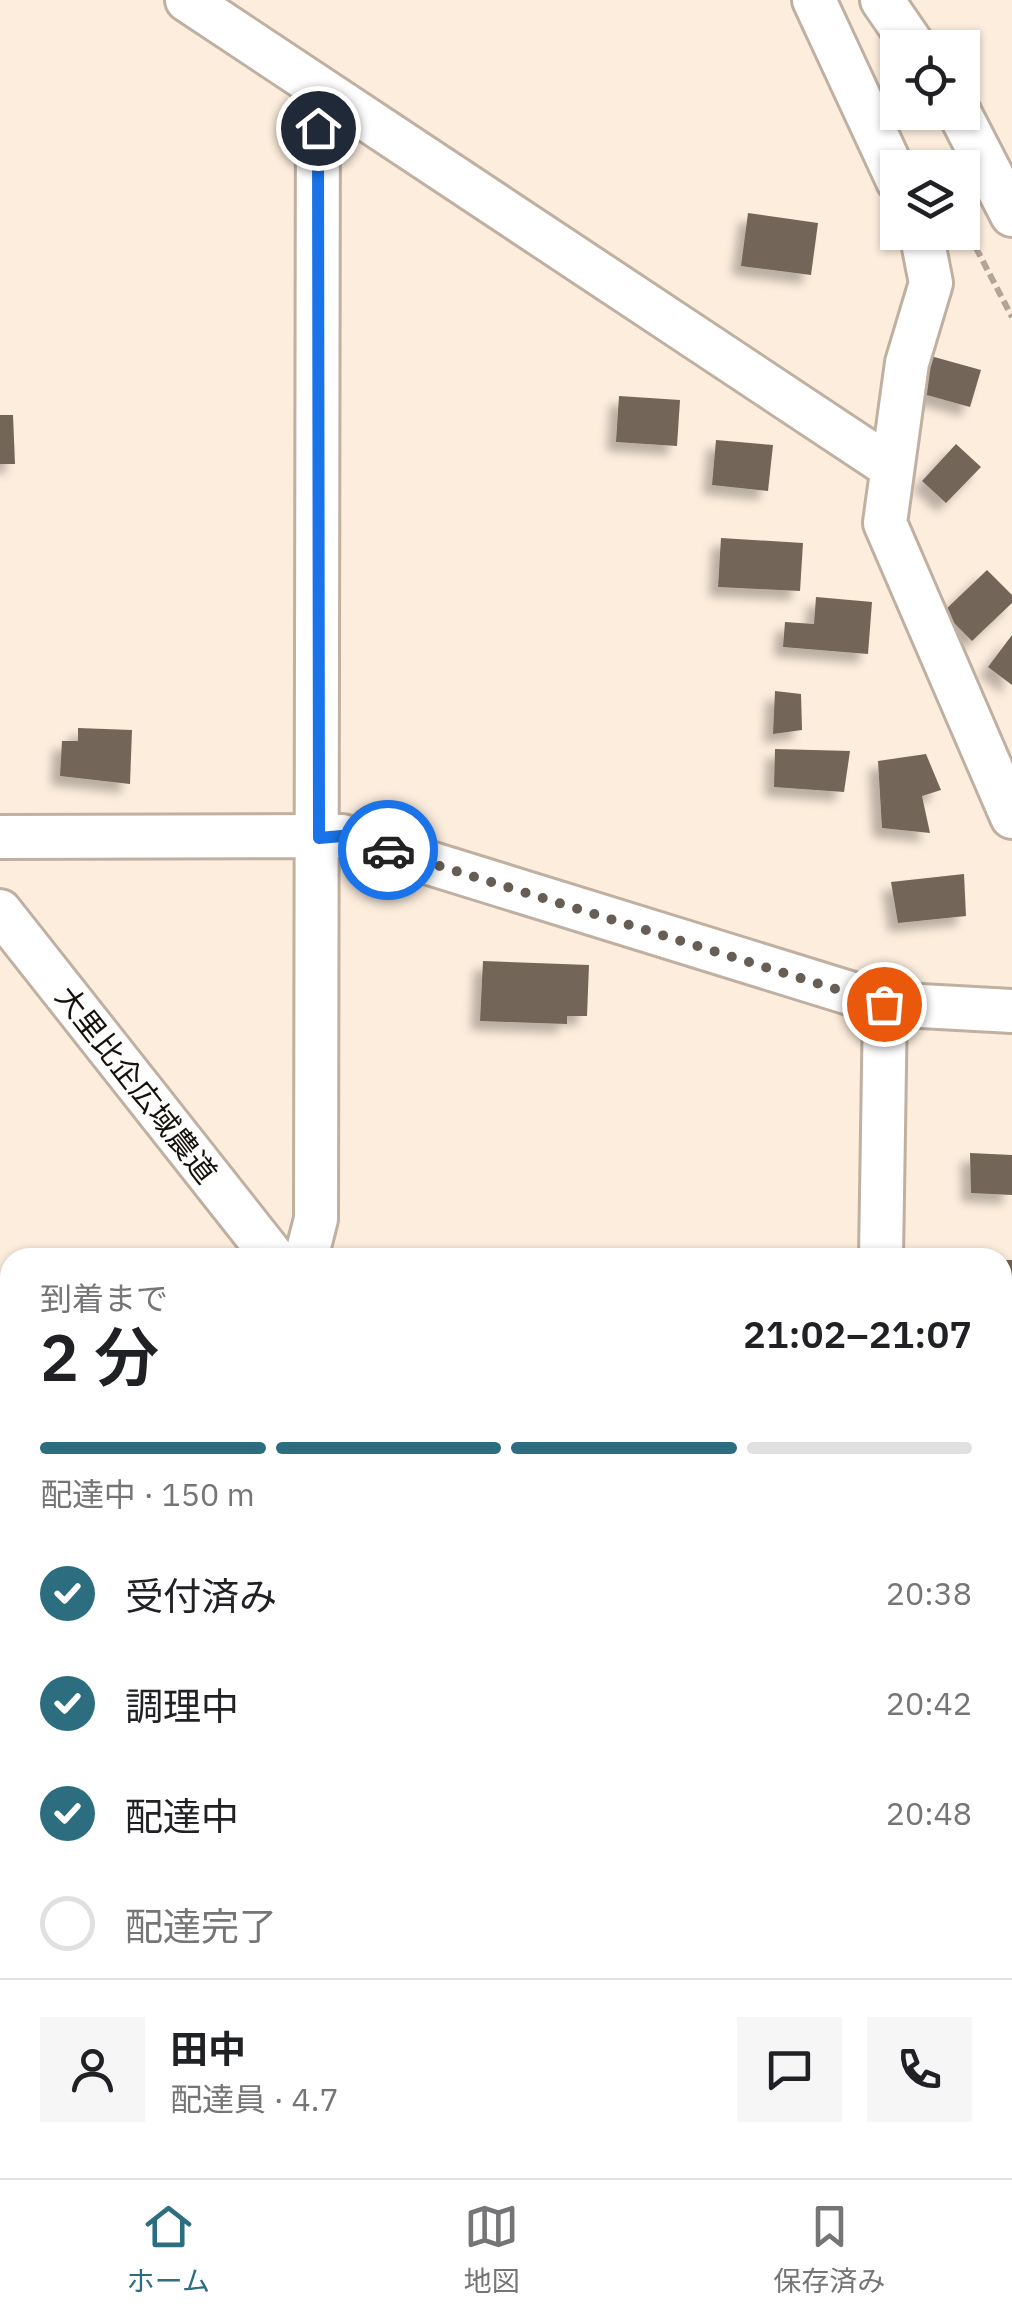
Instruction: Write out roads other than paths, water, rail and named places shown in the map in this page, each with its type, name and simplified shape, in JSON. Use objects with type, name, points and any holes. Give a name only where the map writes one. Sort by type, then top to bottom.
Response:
[{"type":"street","points":[[187,0],[892,468]]},
{"type":"street","points":[[814,0],[884,150]]},
{"type":"street","points":[[882,0],[903,30]]},
{"type":"street","points":[[309,1248],[316,1219],[318,88]]},
{"type":"street","points":[[968,130],[1012,216]]},
{"type":"street","points":[[925,250],[931,282],[906,362],[884,523],[1012,817]]},
{"type":"street","points":[[0,838],[359,841],[884,1004],[1012,1011]]},
{"type":"street","name":"大里比企広域農道","points":[[0,911],[266,1248]]},
{"type":"street","points":[[881,1248],[884,1004]]}]
